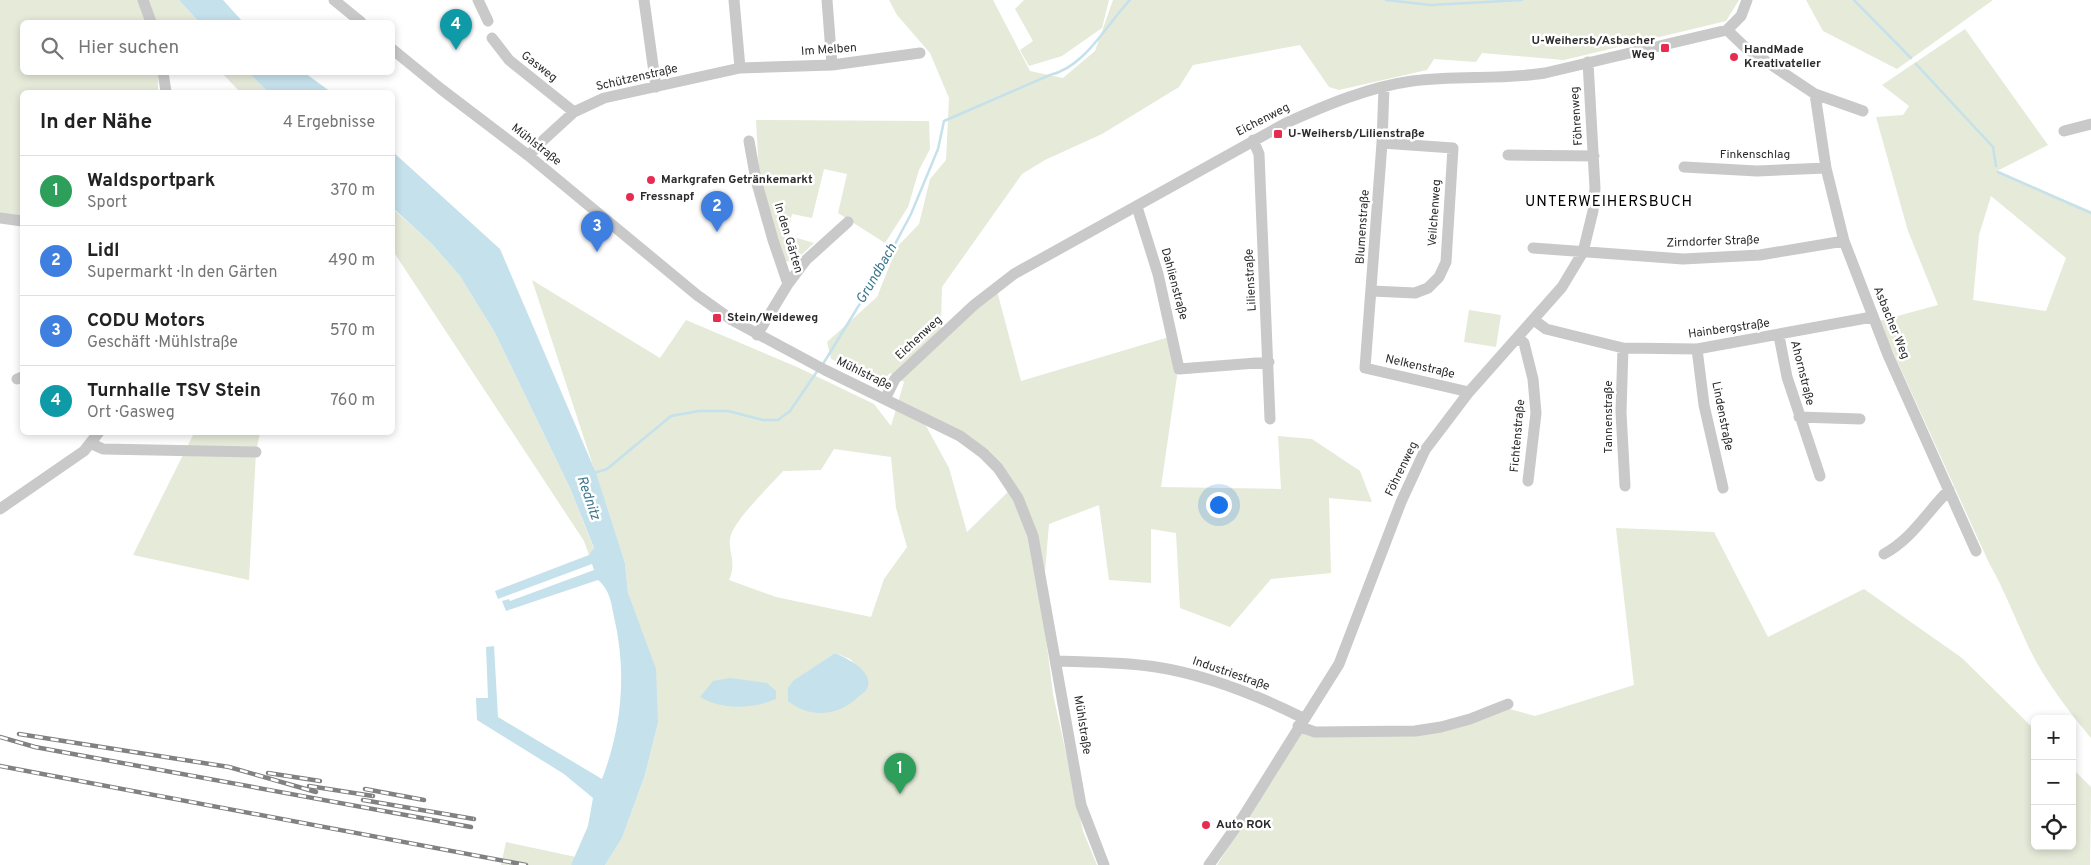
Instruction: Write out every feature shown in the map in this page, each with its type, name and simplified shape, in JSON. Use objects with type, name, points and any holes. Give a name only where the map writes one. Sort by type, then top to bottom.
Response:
[{"type":"street","points":[[143,0],[151,20]]},
{"type":"street","points":[[334,0],[359,20]]},
{"type":"street","points":[[478,0],[488,21]]},
{"type":"street","points":[[644,0],[656,87]]},
{"type":"street","points":[[734,0],[740,68]]},
{"type":"street","points":[[827,0],[832,65]]},
{"type":"street","points":[[1748,0],[1742,16],[1727,30],[1746,48],[1815,94],[1863,111]]},
{"type":"street","name":"Eichenweg","points":[[885,399],[895,379],[996,286],[1014,274],[1137,207],[1253,140],[1313,111],[1384,87],[1433,80],[1522,76],[1727,30]]},
{"type":"street","name":"Gasweg","points":[[492,38],[509,60],[574,112]]},
{"type":"street","name":"Mühlstraße","points":[[395,51],[529,156],[697,295],[757,336],[960,436],[984,453],[998,468],[1018,498],[1033,536],[1057,661],[1081,805],[1104,865]]},
{"type":"street","name":"Im Melben","points":[[740,68],[832,65],[920,53]]},
{"type":"street","name":"Föhrenweg","points":[[1209,865],[1242,817],[1339,664],[1414,470],[1425,450],[1469,392],[1568,279],[1583,252],[1593,211],[1594,156],[1588,62]]},
{"type":"street","name":"Schützenstraße","points":[[529,156],[574,112],[604,98],[740,68]]},
{"type":"street","points":[[163,76],[166,90]]},
{"type":"street","name":"Blumenstraße","points":[[1365,368],[1372,291],[1384,87]]},
{"type":"street","name":"Asbacher Weg","points":[[1815,94],[1826,168],[1844,241],[1872,317],[1976,551]]},
{"type":"street","points":[[2064,131],[2091,124]]},
{"type":"street","name":"Lilienstraße","points":[[1253,140],[1259,154],[1270,419]]},
{"type":"street","name":"In den Gärten","points":[[749,141],[756,180],[788,284]]},
{"type":"street","name":"Veilchenweg","points":[[1372,291],[1411,294],[1428,288],[1437,280],[1444,269],[1447,243],[1453,148],[1382,143]]},
{"type":"street","points":[[1508,155],[1594,156]]},
{"type":"street","name":"Finkenschlag","points":[[1684,167],[1757,171],[1826,168]]},
{"type":"street","name":"Dahlienstraße","points":[[1137,207],[1158,274],[1179,369],[1269,362]]},
{"type":"street","points":[[0,218],[20,221]]},
{"type":"street","points":[[757,336],[788,284],[806,260],[848,222]]},
{"type":"street","name":"Zirndorfer Straße","points":[[1533,248],[1683,259],[1760,255],[1844,241]]},
{"type":"street","name":"Hainbergstraße","points":[[1534,320],[1546,329],[1623,348],[1697,349],[1779,336],[1872,317]]},
{"type":"street","name":"Ahornstraße","points":[[1779,336],[1787,377],[1820,476]]},
{"type":"street","name":"Fichtenstraße","points":[[1518,338],[1524,343],[1535,395],[1534,429],[1528,481]]},
{"type":"street","name":"Tannenstraße","points":[[1623,348],[1622,412],[1625,486]]},
{"type":"street","name":"Lindenstraße","points":[[1697,349],[1704,405],[1723,488]]},
{"type":"street","name":"Nelkenstraße","points":[[1365,368],[1469,392]]},
{"type":"street","name":"Ahornstraße","points":[[1799,416],[1860,419]]},
{"type":"street","points":[[0,509],[92,444],[97,435]]},
{"type":"street","points":[[92,444],[103,448],[256,452]]},
{"type":"street","points":[[1884,554],[1900,546],[1948,490]]},
{"type":"street","name":"Industriestraße","points":[[1057,661],[1155,666],[1203,677],[1270,702],[1315,732],[1415,731],[1441,727],[1470,719],[1508,704]]},
{"type":"green space","points":[[0,0],[179,0],[197,20],[20,20],[20,75],[158,75],[158,90],[20,90],[20,218],[0,214]]},
{"type":"green space","points":[[889,0],[993,0],[1030,71],[1063,78],[1095,51],[1113,0],[1739,0],[1726,21],[1564,60],[1482,53],[1476,62],[1434,59],[1427,70],[1339,90],[1329,87],[1300,45],[1193,65],[1179,87],[1102,134],[1045,160],[1022,174],[942,287],[941,323],[946,335],[997,291],[1021,381],[1169,337],[1177,376],[1161,487],[1281,489],[1278,436],[1312,439],[1360,471],[1372,502],[1329,498],[1331,573],[1271,579],[1230,627],[1180,608],[1176,533],[1151,529],[1151,583],[1109,580],[1099,505],[1049,524],[1042,607],[1053,694],[1083,831],[1097,865],[605,865],[622,838],[645,775],[658,723],[628,593],[625,563],[532,280],[660,358],[686,320],[797,367],[874,404],[891,426],[904,382],[890,373],[881,382],[831,359],[827,342],[877,297],[897,247],[919,224],[930,179],[946,160],[949,98],[930,53],[897,15]],"holes":[[[925,424],[961,438],[1013,487],[967,532],[949,468]],[[834,449],[891,457],[896,508],[907,547],[884,579],[871,617],[776,597],[729,580],[732,567],[731,535],[747,511],[783,471],[821,470]],[[835,653],[850,659],[863,672],[794,681]]]},
{"type":"green space","points":[[1024,0],[1109,0],[1102,28],[1062,56],[1029,66],[1020,50],[1033,41],[1015,9]]},
{"type":"green space","points":[[1806,0],[1993,0],[1897,69],[1823,31]]},
{"type":"green space","points":[[1965,29],[2048,145],[1997,171],[2091,211],[2091,738],[2076,719],[2076,715],[2072,715],[2058,696],[2030,650],[1879,321],[1938,305],[1908,231],[1876,117],[1903,115],[1909,106],[1882,85]],"holes":[[[1991,196],[2066,258],[2046,311],[1973,300],[1979,235]]]},
{"type":"green space","points":[[224,75],[251,75],[266,90],[238,90]]},
{"type":"green space","points":[[756,120],[929,121],[930,149],[919,170],[908,207],[885,243],[838,213],[847,174],[824,169],[812,218],[792,214],[787,235],[814,243],[794,262],[784,261],[759,173]]},
{"type":"green space","points":[[395,211],[432,244],[460,276],[495,333],[570,488],[594,549],[589,555],[584,541],[395,254]]},
{"type":"green space","points":[[1469,310],[1501,315],[1496,347],[1464,342]]},
{"type":"green space","points":[[193,435],[260,435],[256,452],[249,580],[133,555]]},
{"type":"green space","points":[[1616,528],[1714,532],[1768,637],[1864,589],[1962,658],[2031,726],[2031,850],[2076,850],[2076,772],[2091,787],[2090,865],[1217,865],[1301,733],[1391,735],[1506,708],[1535,716],[1634,685]]},
{"type":"green space","points":[[506,842],[576,857],[571,865],[501,865]]},
{"type":"water","points":[[179,0],[223,0],[241,20],[197,20]]},
{"type":"water","points":[[251,75],[308,75],[328,90],[266,90]]},
{"type":"water","name":"Rednitz","points":[[395,154],[500,249],[596,473],[625,563],[628,593],[656,669],[658,723],[645,775],[622,838],[605,865],[571,865],[588,826],[593,798],[564,774],[477,720],[476,698],[488,698],[486,647],[494,646],[498,717],[602,779],[609,759],[618,719],[621,679],[620,658],[612,606],[605,588],[598,580],[506,611],[502,601],[509,599],[510,601],[594,570],[592,564],[498,599],[495,591],[589,555],[594,548],[570,488],[495,333],[460,276],[432,244],[395,210]]},
{"type":"water","points":[[835,653],[857,665],[862,670],[868,680],[867,689],[842,708],[824,713],[805,711],[788,701],[788,688],[793,681]]},
{"type":"water","points":[[730,678],[767,683],[776,691],[776,699],[757,705],[737,707],[718,704],[700,697],[713,681]]},
{"type":"waterway","name":"Grundbach","points":[[823,364],[886,261],[911,214],[938,149],[944,121],[1063,71],[1094,44],[1130,0]]},
{"type":"waterway","name":"Grundbach","points":[[1386,0],[1431,5],[1522,0]]},
{"type":"waterway","points":[[1854,0],[1911,58]]},
{"type":"waterway","points":[[1916,64],[1993,147],[1996,166]]},
{"type":"waterway","points":[[1998,172],[2091,213]]},
{"type":"waterway","name":"Grundbach","points":[[594,473],[607,469],[671,416],[699,411],[728,411],[763,420],[778,420],[790,411],[818,370]]},
{"type":"railway","points":[[19,734],[229,767],[316,792]]},
{"type":"railway","points":[[0,737],[35,747],[471,827]]},
{"type":"railway","points":[[0,766],[526,865]]},
{"type":"railway","points":[[268,773],[320,781]]},
{"type":"railway","points":[[309,786],[373,796]]},
{"type":"railway","points":[[365,789],[424,800]]},
{"type":"railway","points":[[363,800],[474,819]]},
{"type":"place","name":"U-Weihersb/Asbacher Weg","points":[[1665,48]]},
{"type":"place","name":"Turnhalle TSV Stein","points":[[456,50]]},
{"type":"place","name":"HandMade Kreativatelier","points":[[1734,57]]},
{"type":"place","name":"U-Weihersb/Lilienstraße","points":[[1278,134]]},
{"type":"place","name":"Markgrafen Getränkemarkt","points":[[651,180]]},
{"type":"place","name":"Fressnapf","points":[[630,197]]},
{"type":"place","name":"Lidl","points":[[717,232]]},
{"type":"place","name":"CODU Motors","points":[[597,252]]},
{"type":"place","name":"Stein/Weideweg","points":[[717,318]]},
{"type":"place","name":"Waldsportpark","points":[[900,794]]},
{"type":"place","name":"Auto ROK","points":[[1206,825]]},
{"type":"district","name":"UNTERWEIHERSBUCH","points":[[1609,202]]}]
